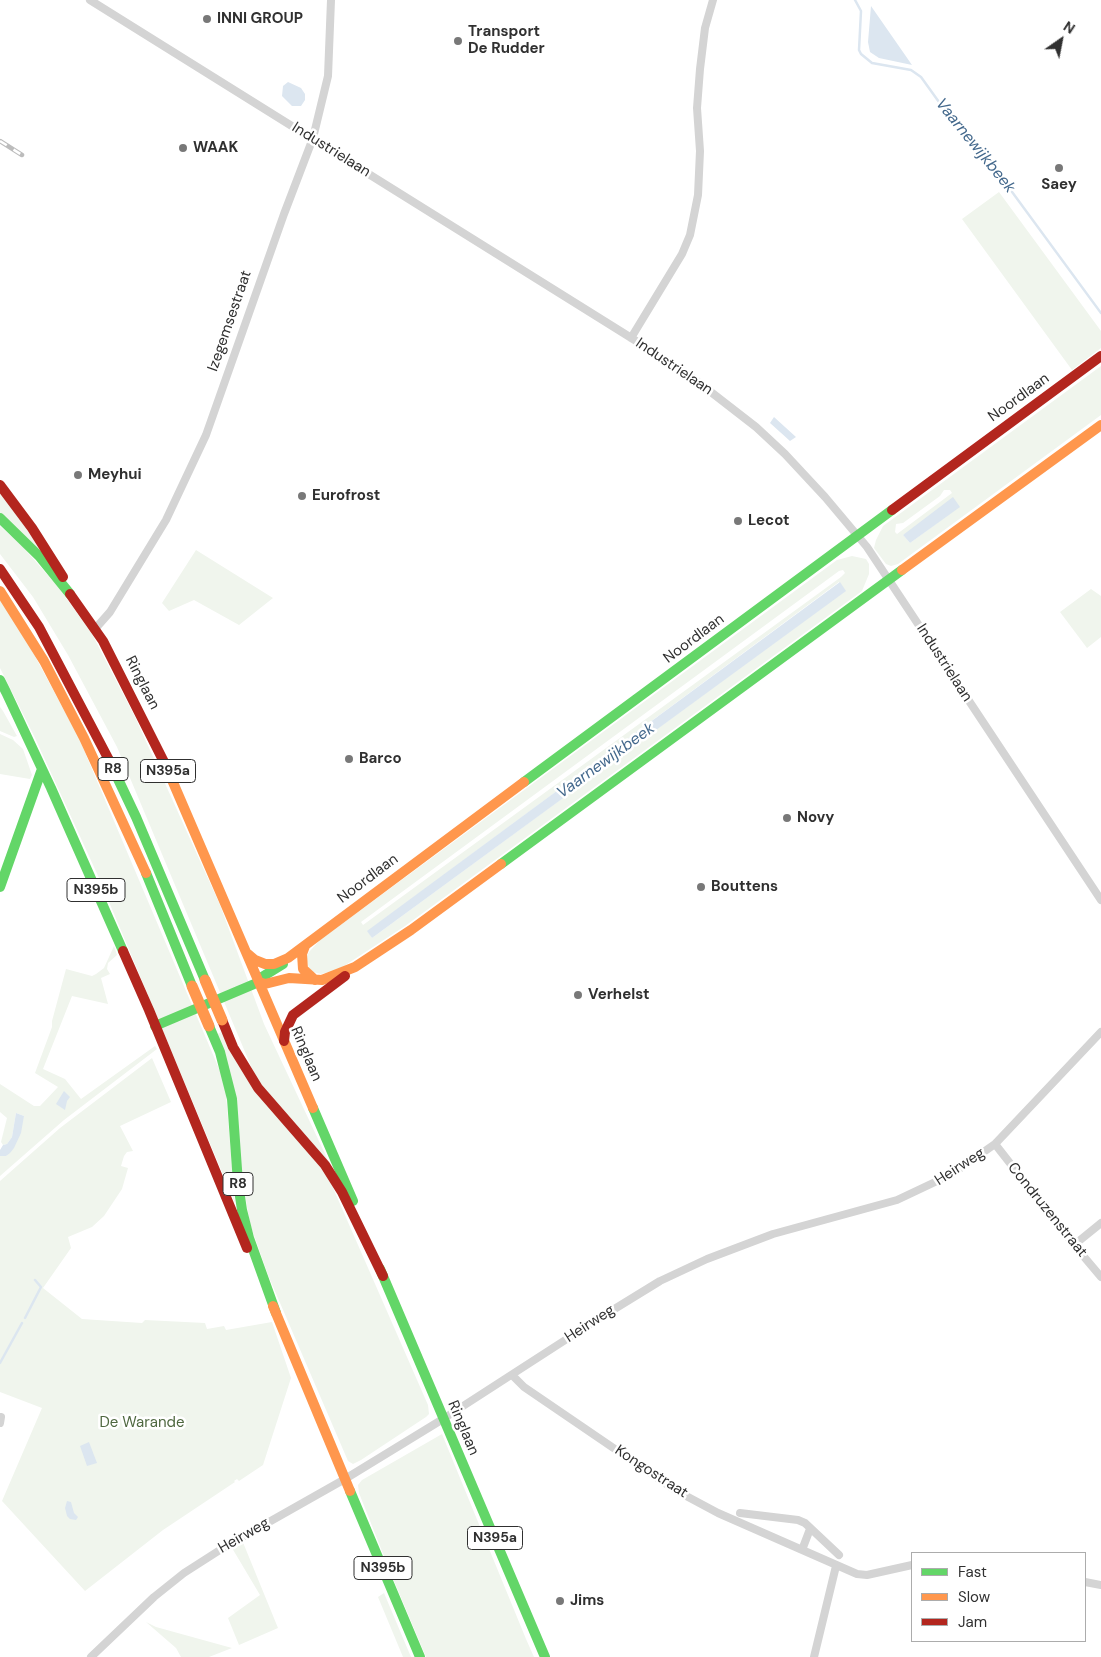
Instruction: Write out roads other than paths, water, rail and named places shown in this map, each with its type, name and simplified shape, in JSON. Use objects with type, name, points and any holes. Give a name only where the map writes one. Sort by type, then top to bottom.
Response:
[{"type":"main road","name":"Noordlaan","points":[[260,982],[262,977],[279,967],[288,958],[371,895],[1101,356]]},
{"type":"main road","name":"Noordlaan","points":[[155,1026],[260,982],[264,984],[289,978],[315,980],[330,978],[355,967],[418,925],[1101,425]]},
{"type":"main road","name":"Ringlaan","points":[[0,485],[41,541],[65,580],[70,594],[95,629],[120,672],[162,756],[358,1213],[544,1657]]},
{"type":"main road","points":[[0,518],[40,557],[70,594]]},
{"type":"main road","name":"R8","points":[[0,568],[39,627],[95,730],[136,818],[238,1056],[258,1088],[325,1165],[342,1192],[383,1276]]},
{"type":"main road","name":"R8","points":[[0,591],[40,654],[84,738],[140,860],[220,1052],[232,1098],[238,1183],[242,1210],[249,1238],[276,1313]]},
{"type":"main road","points":[[0,680],[2,690]]},
{"type":"main road","name":"N395b","points":[[2,690],[51,788],[155,1026],[420,1657]]},
{"type":"main road","points":[[0,886],[42,769]]},
{"type":"main road","points":[[31,796],[43,789],[51,788]]},
{"type":"main road","points":[[305,946],[302,954],[303,969],[315,980]]},
{"type":"main road","name":"Noordlaan","points":[[248,954],[254,960],[265,964],[274,964],[288,958]]},
{"type":"main road","name":"Noordlaan","points":[[284,1042],[285,1032],[292,1015],[355,967]]},
{"type":"street","name":"Industrielaan","points":[[90,0],[689,375],[756,428],[792,461],[858,535],[1101,900]]},
{"type":"street","name":"Izegemsestraat","points":[[95,629],[110,612],[166,520],[206,435],[313,138],[328,76],[331,0]]},
{"type":"street","points":[[631,338],[682,254],[692,227],[698,194],[700,151],[697,108],[700,69],[705,28],[713,0]]},
{"type":"street","name":"Heirweg","points":[[91,1657],[133,1616],[184,1572],[345,1479],[443,1419],[617,1307],[673,1274],[774,1234],[897,1200],[952,1174],[994,1144],[1101,1032]]},
{"type":"street","name":"Condruzenstraat","points":[[994,1144],[1101,1277]]},
{"type":"street","points":[[1074,1245],[1101,1223]]},
{"type":"street","name":"Kongostraat","points":[[512,1375],[524,1387],[675,1490],[718,1513],[857,1574],[867,1575],[911,1565]]},
{"type":"street","points":[[740,1513],[798,1520],[839,1555]]},
{"type":"street","points":[[802,1550],[810,1529]]},
{"type":"street","points":[[814,1657],[836,1566]]},
{"type":"street","points":[[1086,1582],[1101,1585]]},
{"type":"water","points":[[871,6],[912,65],[879,58],[870,52],[868,42]]},
{"type":"water","points":[[288,82],[301,88],[305,94],[305,100],[301,106],[292,106],[282,96],[283,86]]},
{"type":"water","points":[[774,417],[796,437],[790,441],[770,423]]},
{"type":"water","points":[[953,497],[960,507],[910,543],[903,535]]},
{"type":"water","points":[[840,582],[846,591],[372,938],[367,931]]},
{"type":"water","points":[[64,1091],[70,1097],[65,1110],[56,1104]]},
{"type":"water","points":[[16,1113],[24,1116],[21,1133],[10,1153],[6,1156],[0,1156],[0,1150],[3,1145],[7,1144],[12,1137]]},
{"type":"water","points":[[89,1442],[97,1463],[87,1466],[80,1446]]},
{"type":"water","points":[[67,1501],[71,1502],[74,1513],[78,1517],[76,1520],[70,1519],[67,1516],[65,1508]]},
{"type":"waterway","name":"Vaarnewijkbeek","points":[[855,0],[861,11],[859,50],[861,54],[872,63],[911,70],[921,77],[944,109],[982,151],[1101,313]]},
{"type":"waterway","points":[[25,1318],[41,1287],[35,1280]]},
{"type":"waterway","points":[[0,1363],[22,1323]]},
{"type":"railway","points":[[0,141],[22,155]]},
{"type":"place","name":"INNI GROUP","points":[[207,19]]},
{"type":"place","name":"Transport De Rudder","points":[[458,41]]},
{"type":"place","name":"WAAK","points":[[183,148]]},
{"type":"place","name":"Saey","points":[[1059,168]]},
{"type":"place","name":"Meyhui","points":[[78,475]]},
{"type":"place","name":"Eurofrost","points":[[302,496]]},
{"type":"place","name":"Lecot","points":[[738,521]]},
{"type":"place","name":"Barco","points":[[349,759]]},
{"type":"place","name":"Novy","points":[[787,818]]},
{"type":"place","name":"Bouttens","points":[[701,887]]},
{"type":"place","name":"Verhelst","points":[[578,995]]},
{"type":"place","name":"Jims","points":[[560,1601]]},
{"type":"park label","name":"De Warande","points":[[142,1423]]}]
